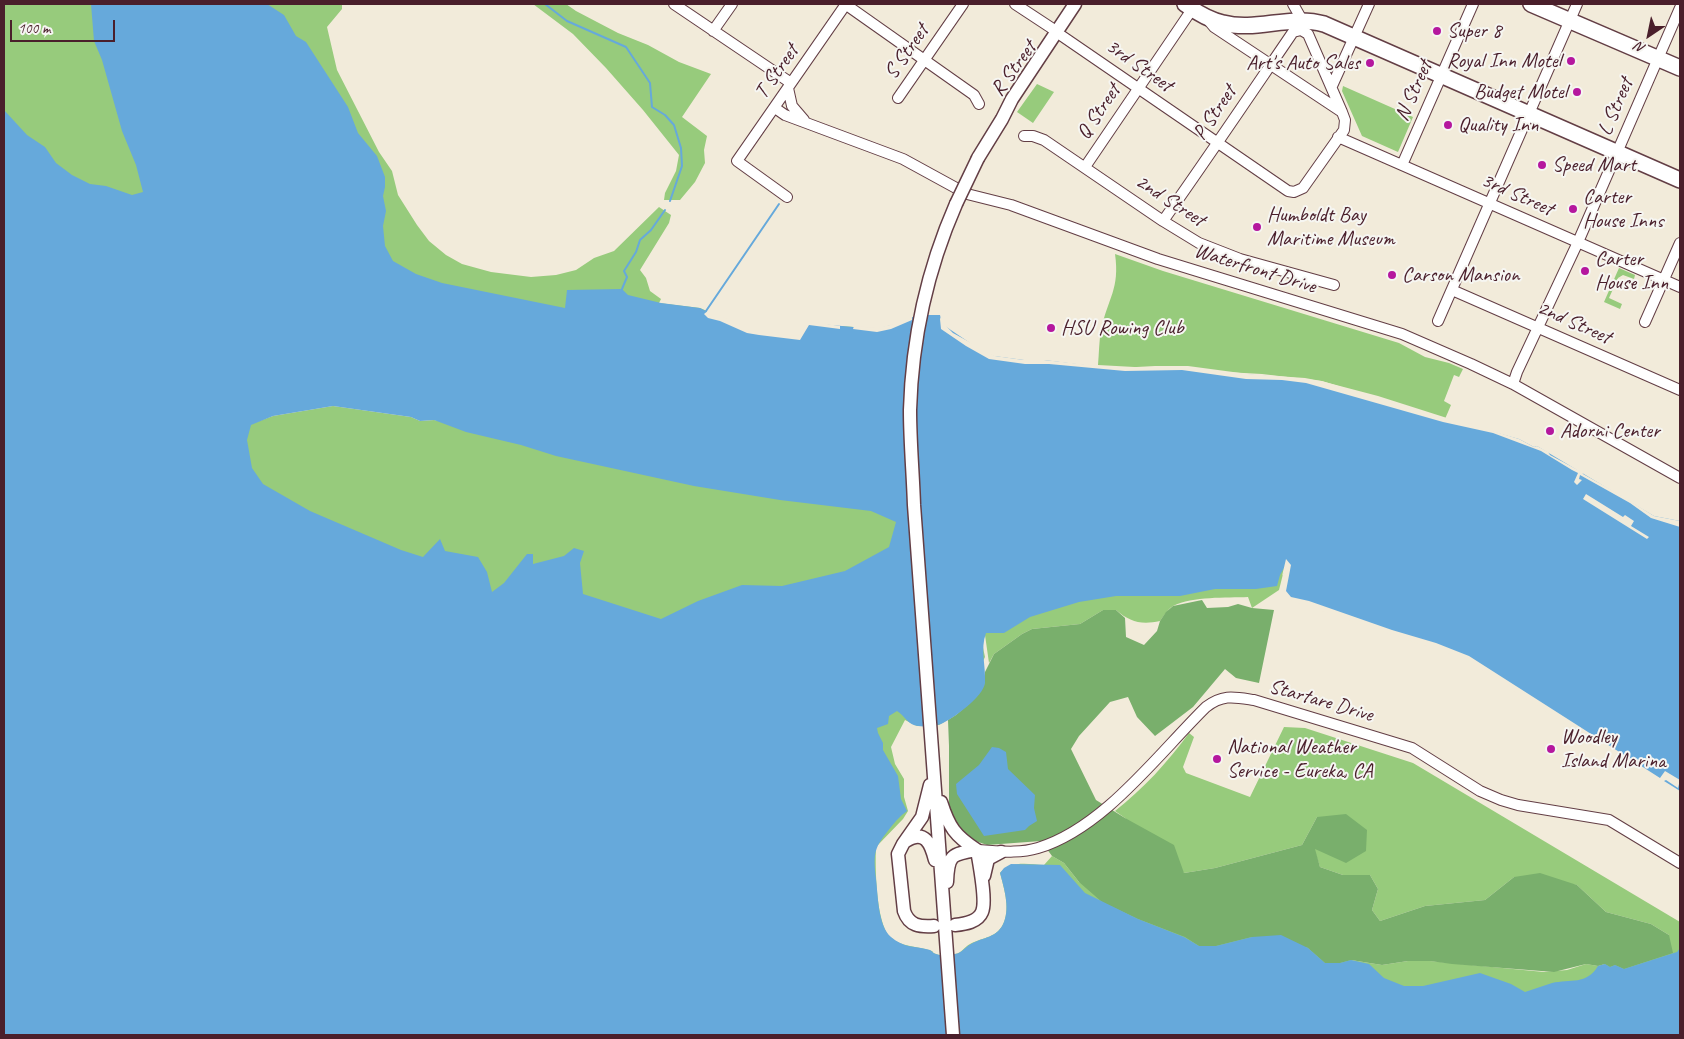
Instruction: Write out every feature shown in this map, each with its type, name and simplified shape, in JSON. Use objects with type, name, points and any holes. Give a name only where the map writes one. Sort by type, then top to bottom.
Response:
[{"type":"highway","points":[[1531,4],[1680,68]]},
{"type":"highway","points":[[1191,5],[1207,17],[1223,24],[1324,24],[1680,180]]},
{"type":"main road","name":"R Street","points":[[933,770],[910,447],[910,409],[920,320],[934,266],[953,210],[978,158],[1002,120],[1035,76],[1075,4]]},
{"type":"main road","name":"R Street","points":[[1059,34],[1084,4]]},
{"type":"main road","points":[[933,770],[939,798],[947,820],[959,838],[977,850],[984,908],[981,914],[974,920],[918,926],[905,915],[898,858],[900,849],[920,822],[925,811],[933,770]]},
{"type":"main road","points":[[933,770],[953,1035]]},
{"type":"main road","points":[[906,841],[918,836],[927,841],[933,852],[941,881]]},
{"type":"main road","points":[[944,924],[947,870],[951,858],[957,853],[977,850]]},
{"type":"main road","points":[[982,886],[986,863],[991,857],[1001,852]]},
{"type":"street","points":[[674,4],[790,86],[792,106],[806,122]]},
{"type":"street","points":[[713,31],[732,4]]},
{"type":"street","points":[[846,4],[974,95],[979,104]]},
{"type":"street","name":"T Street","points":[[787,197],[737,162],[846,4]]},
{"type":"street","name":"S Street","points":[[898,98],[963,4]]},
{"type":"street","name":"3rd Street","points":[[1016,4],[1288,191],[1294,192],[1303,188],[1338,137],[1680,286]]},
{"type":"street","points":[[1293,4],[1346,120],[1345,127],[1338,137]]},
{"type":"street","points":[[1332,86],[1369,4]]},
{"type":"street","name":"N Street","points":[[1402,165],[1473,4]]},
{"type":"street","points":[[1438,321],[1577,4]]},
{"type":"street","name":"Q Street","points":[[1085,166],[1191,5]]},
{"type":"street","name":"L Street","points":[[1513,384],[1536,328],[1578,242],[1680,8]]},
{"type":"street","points":[[1207,17],[1214,27],[1342,112]]},
{"type":"street","name":"P Street","points":[[1163,221],[1294,32],[1301,25]]},
{"type":"street","name":"Waterfront Drive","points":[[775,108],[785,115],[902,159],[967,194],[1011,206],[1158,259],[1402,334],[1513,384],[1680,478]]},
{"type":"street","name":"2nd Street","points":[[1024,136],[1039,138],[1085,166],[1193,241],[1219,252],[1334,285]]},
{"type":"street","points":[[1645,322],[1680,242]]},
{"type":"street","name":"2nd Street","points":[[1452,290],[1680,390]]},
{"type":"street","name":"Startare Drive","points":[[977,850],[1014,852],[1038,848],[1077,829],[1113,802],[1138,779],[1206,707],[1218,698],[1227,697],[1254,700],[1412,748],[1480,791],[1500,800],[1518,805],[1609,820],[1680,864]]},
{"type":"green space","points":[[4,4],[141,4],[161,177],[4,325]]},
{"type":"green space","points":[[195,4],[342,4],[342,9],[327,27],[337,70],[379,152],[392,171],[398,195],[417,225],[429,241],[446,255],[462,264],[491,272],[531,277],[556,275],[576,270],[594,258],[614,251],[659,207],[671,215],[669,223],[640,270],[646,278],[650,291],[661,299],[659,303],[700,308],[707,311],[704,314],[708,318],[720,321],[747,333],[799,340],[809,325],[839,329],[840,326],[854,327],[854,329],[879,331],[894,329],[910,322],[921,320],[916,348],[788,345],[648,317],[571,310],[564,314],[387,296],[344,282],[325,284],[267,266],[237,251],[230,237],[221,236],[217,216],[202,181],[192,107]]},
{"type":"green space","points":[[533,4],[566,4],[618,33],[648,45],[679,62],[711,74],[682,117],[707,136],[704,150],[705,163],[695,182],[680,200],[664,200],[665,193],[676,171],[679,155],[606,68],[573,34]]},
{"type":"green space","points":[[1037,84],[1054,92],[1033,123],[1017,112]]},
{"type":"green space","points":[[1343,86],[1413,117],[1398,152],[1362,136],[1342,91]]},
{"type":"green space","points":[[1115,254],[1163,271],[1399,343],[1425,357],[1449,363],[1463,369],[1459,377],[1454,375],[1444,401],[1451,405],[1445,419],[1322,381],[1262,374],[1098,365],[1101,330],[1115,285]]},
{"type":"green space","points":[[1619,268],[1635,275],[1634,279],[1623,275],[1618,278],[1609,298],[1622,304],[1620,309],[1604,302]]},
{"type":"green space","points":[[333,406],[411,417],[420,421],[434,420],[894,505],[970,614],[1286,562],[1279,590],[1252,608],[1248,597],[1200,599],[1173,606],[1160,621],[1147,623],[1131,620],[1116,610],[1103,610],[1080,624],[1032,629],[994,654],[989,663],[985,635],[982,643],[985,657],[956,715],[939,725],[917,726],[905,720],[891,747],[895,764],[904,779],[904,797],[908,811],[903,819],[876,847],[876,881],[879,908],[885,930],[890,937],[899,943],[929,950],[938,955],[948,955],[957,953],[970,944],[994,934],[1001,927],[1006,916],[1006,898],[1000,873],[1014,864],[1044,865],[1052,856],[1064,863],[1079,882],[1351,960],[1382,965],[1408,961],[1430,961],[1544,972],[1567,970],[1586,964],[1598,966],[1605,964],[1669,935],[1651,924],[1606,912],[1577,885],[1514,877],[1485,900],[1425,906],[1380,921],[1372,910],[1378,889],[1370,875],[1343,875],[1320,867],[1314,849],[1317,817],[1302,845],[1215,868],[1184,873],[1115,811],[1155,775],[1189,733],[1194,737],[1183,767],[1186,773],[1250,797],[1284,727],[1305,728],[1413,763],[1680,922],[1680,1014],[942,967],[4,452],[251,424],[273,416]]},
{"type":"green space","points":[[1202,600],[1207,608],[1228,607],[1238,604],[1252,608],[1274,610],[1259,683],[1236,678],[1225,669],[1193,707],[1155,736],[1137,717],[1128,697],[1110,702],[1079,736],[1071,749],[1096,800],[1174,845],[1184,873],[1215,868],[1302,845],[1317,817],[1346,814],[1367,830],[1366,851],[1346,863],[1315,849],[1320,867],[1343,875],[1370,875],[1378,889],[1372,910],[1380,921],[1425,906],[1485,900],[1514,877],[1540,873],[1577,885],[1606,912],[1651,924],[1669,935],[1673,953],[1624,969],[1615,965],[1610,967],[1605,964],[1598,966],[1586,964],[1554,972],[1430,961],[1408,961],[1382,965],[1351,960],[1340,963],[1325,963],[1308,948],[1252,937],[1216,946],[1199,946],[1185,937],[1138,919],[1102,902],[1079,882],[1064,863],[1052,856],[1041,841],[987,845],[967,838],[954,820],[949,808],[948,720],[973,700],[984,685],[985,672],[994,654],[1032,629],[1080,624],[1103,610],[1116,610],[1125,618],[1126,637],[1144,645],[1157,631],[1160,621],[1173,606]]},
{"type":"water","points":[[91,4],[267,4],[284,15],[296,36],[306,42],[348,107],[358,133],[377,156],[385,177],[383,196],[386,211],[383,226],[385,246],[393,261],[416,274],[442,283],[565,308],[567,290],[622,289],[628,295],[661,303],[700,308],[747,332],[801,337],[809,323],[875,329],[904,322],[916,315],[940,315],[942,324],[982,351],[994,356],[1125,370],[1153,367],[1306,379],[1519,439],[1534,447],[1537,446],[1654,516],[1680,521],[1680,795],[1463,656],[1287,597],[1284,586],[1290,566],[1287,563],[1280,575],[1277,586],[1256,589],[1215,589],[1180,596],[1116,596],[1079,602],[1030,617],[1004,633],[986,633],[983,651],[985,683],[974,701],[939,725],[918,726],[912,724],[897,711],[889,716],[888,724],[877,728],[883,743],[883,750],[898,776],[901,799],[907,811],[896,821],[881,840],[876,851],[875,862],[879,910],[883,926],[887,932],[900,943],[930,950],[934,954],[940,955],[951,955],[960,952],[971,944],[998,931],[1006,916],[1005,891],[1000,873],[1011,864],[1060,865],[1085,893],[1138,919],[1184,937],[1199,946],[1216,946],[1252,937],[1281,935],[1308,948],[1325,963],[1340,963],[1351,960],[1369,964],[1384,978],[1404,986],[1423,986],[1480,973],[1511,984],[1525,992],[1552,983],[1583,979],[1594,972],[1598,966],[1605,964],[1610,967],[1615,965],[1624,969],[1677,952],[1680,948],[1680,1035],[4,1035],[4,110],[27,135],[45,147],[56,163],[72,175],[90,184],[106,186],[132,195],[143,192],[136,165],[122,131],[102,60],[94,41]],"holes":[[[333,406],[411,417],[420,421],[434,420],[466,432],[521,445],[556,456],[694,486],[780,500],[871,511],[896,522],[889,547],[845,571],[782,586],[742,585],[698,601],[661,619],[583,594],[580,563],[584,551],[574,548],[564,556],[533,564],[533,554],[527,554],[504,583],[492,592],[487,572],[478,557],[445,551],[440,539],[423,557],[401,550],[310,511],[263,484],[252,468],[247,440],[251,425],[273,416]]]},
{"type":"water","points":[[992,747],[1006,752],[1008,769],[1035,795],[1034,808],[1037,821],[1025,830],[984,836],[957,794],[956,784],[979,765]]},
{"type":"pier","points":[[709,310],[748,329],[779,334],[798,336],[808,321],[840,326],[840,329],[809,325],[800,340],[759,335],[747,333],[720,321],[708,318],[704,314]]},
{"type":"pier","points":[[912,316],[912,320],[891,329],[877,332],[853,329],[854,326],[875,328],[890,325]]},
{"type":"pier","points":[[941,317],[944,324],[953,333],[995,356],[1118,368],[1188,366],[1248,374],[1305,378],[1378,396],[1447,418],[1493,429],[1493,431],[1519,439],[1534,447],[1537,446],[1550,455],[1582,471],[1583,474],[1654,516],[1680,521],[1680,527],[1651,518],[1630,503],[1580,475],[1579,479],[1582,480],[1577,485],[1574,482],[1578,473],[1541,451],[1493,433],[1443,422],[1306,383],[1246,379],[1182,370],[1125,371],[1049,364],[1025,364],[989,359],[941,329]]},
{"type":"pier","points":[[1586,494],[1623,517],[1625,515],[1634,521],[1631,526],[1649,537],[1647,539],[1583,499]]},
{"type":"pier","points":[[1286,559],[1291,565],[1286,591],[1291,597],[1309,601],[1436,643],[1469,656],[1660,778],[1665,771],[1680,780],[1678,788],[1666,780],[1664,781],[1680,791],[1680,797],[1462,658],[1286,599],[1282,586],[1287,567],[1282,576]]},
{"type":"waterway","points":[[545,4],[567,21],[626,47],[650,83],[652,107],[665,115],[674,125],[681,148],[682,166],[670,201]]},
{"type":"waterway","points":[[706,311],[779,204]]},
{"type":"waterway","points":[[622,289],[627,277],[624,271],[636,252],[640,240],[651,230],[665,210]]},
{"type":"place","name":"Super 8","points":[[1437,31]]},
{"type":"place","name":"Royal Inn Motel","points":[[1571,61]]},
{"type":"place","name":"Art's Auto Sales","points":[[1370,63]]},
{"type":"place","name":"Budget Motel","points":[[1577,92]]},
{"type":"place","name":"Quality Inn","points":[[1448,125]]},
{"type":"place","name":"Speed Mart","points":[[1542,165]]},
{"type":"place","name":"Carter House Inns","points":[[1573,209]]},
{"type":"place","name":"Humboldt Bay Maritime Museum","points":[[1257,227]]},
{"type":"place","name":"Carter House Inn","points":[[1585,271]]},
{"type":"place","name":"Carson Mansion","points":[[1392,275]]},
{"type":"place","name":"HSU Rowing Club","points":[[1051,328]]},
{"type":"place","name":"Adorni Center","points":[[1550,431]]},
{"type":"place","name":"Woodley Island Marina","points":[[1551,749]]},
{"type":"place","name":"National Weather Service - Eureka, CA","points":[[1217,759]]}]
